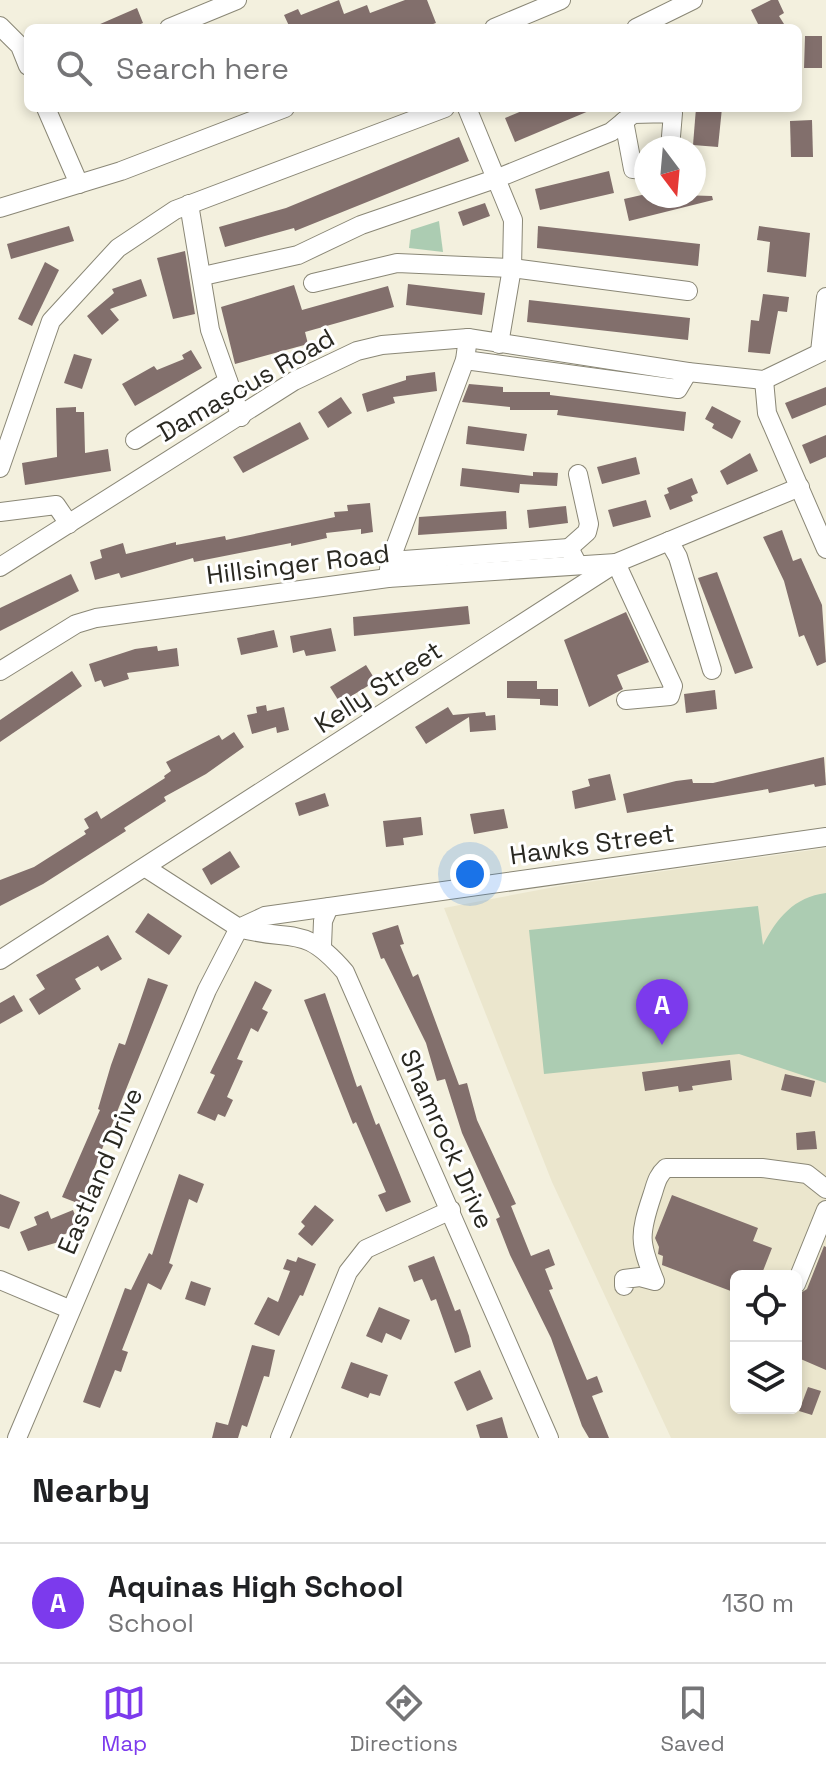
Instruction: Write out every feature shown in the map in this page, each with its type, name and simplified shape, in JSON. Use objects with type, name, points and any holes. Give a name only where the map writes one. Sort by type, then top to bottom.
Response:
[{"type":"street","points":[[179,24],[237,0]]},
{"type":"street","points":[[504,24],[561,0]]},
{"type":"street","points":[[644,24],[693,0]]},
{"type":"street","points":[[0,26],[20,46],[24,56]]},
{"type":"street","points":[[48,112],[79,184]]},
{"type":"street","points":[[0,208],[79,184],[274,112]]},
{"type":"street","points":[[0,466],[51,321],[118,248],[189,204],[434,112]]},
{"type":"street","points":[[469,112],[513,220],[512,268],[499,344]]},
{"type":"street","points":[[203,276],[298,255],[361,225],[498,178],[611,132],[633,114],[673,113],[671,136]]},
{"type":"street","points":[[624,121],[634,169]]},
{"type":"street","points":[[189,204],[210,330],[241,417]]},
{"type":"street","points":[[313,283],[397,263],[512,268],[688,291]]},
{"type":"street","points":[[826,297],[823,351],[764,380],[767,413],[826,549]]},
{"type":"street","points":[[468,338],[465,360],[389,569],[569,548],[587,532],[589,524],[578,474]]},
{"type":"street","name":"Damascus Road","points":[[0,567],[294,381],[357,351],[382,345],[468,338],[579,366],[764,380]]},
{"type":"street","points":[[465,360],[579,366]]},
{"type":"street","points":[[135,440],[228,381]]},
{"type":"street","name":"Kelly Street","points":[[0,960],[616,563],[800,487]]},
{"type":"street","points":[[0,512],[56,505],[69,524]]},
{"type":"street","points":[[669,541],[678,557],[712,670]]},
{"type":"street","points":[[569,548],[578,565]]},
{"type":"street","points":[[616,563],[673,686],[670,696],[626,700]]},
{"type":"street","name":"Hillsinger Road","points":[[0,671],[76,624],[96,618],[389,569],[616,563]]},
{"type":"street","name":"Hawks Street","points":[[239,928],[265,916],[826,837]]},
{"type":"street","points":[[146,868],[239,928],[261,934],[298,936],[322,946],[323,921],[329,907]]},
{"type":"street","name":"Eastland Drive","points":[[17,1438],[69,1309],[207,990],[239,928]]},
{"type":"street","name":"Shamrock Drive","points":[[322,946],[345,972],[549,1438]]},
{"type":"street","points":[[624,1282],[640,1277],[655,1281],[641,1247],[641,1223],[658,1176],[666,1168],[762,1168],[807,1174],[826,1189]]},
{"type":"street","points":[[280,1438],[348,1272],[366,1249],[451,1210]]},
{"type":"street","points":[[802,1270],[826,1210]]},
{"type":"street","points":[[0,1280],[69,1309]]},
{"type":"shaded area","points":[[826,848],[826,1438],[671,1438],[552,1182],[444,908],[560,886]]},
{"type":"green space","points":[[439,221],[443,252],[409,248],[411,230]]},
{"type":"green space","points":[[826,893],[826,1083],[739,1054],[544,1074],[529,930],[758,906],[763,945],[788,910],[805,899]]},
{"type":"building","points":[[339,0],[344,14],[367,5],[370,13],[405,0],[427,0],[436,23],[288,24],[284,15],[298,9],[301,15]]},
{"type":"building","points":[[771,0],[778,0],[784,13],[779,16],[784,24],[758,24],[751,10]]},
{"type":"building","points":[[137,8],[143,23],[141,24],[100,24]]},
{"type":"building","points":[[805,36],[822,36],[822,68],[804,68]]},
{"type":"building","points":[[519,112],[586,112],[515,142],[505,118]]},
{"type":"building","points":[[696,112],[722,112],[718,147],[706,146],[706,136],[694,136]]},
{"type":"building","points":[[812,120],[813,157],[791,157],[790,121]]},
{"type":"building","points":[[459,137],[469,161],[295,231],[294,228],[225,247],[219,227],[286,208]]},
{"type":"building","points":[[609,171],[614,193],[540,210],[535,189]]},
{"type":"building","points":[[634,197],[634,208],[681,208],[629,221],[624,199]]},
{"type":"building","points":[[485,203],[490,216],[463,226],[458,212]]},
{"type":"building","points":[[69,226],[74,241],[11,259],[7,244]]},
{"type":"building","points":[[538,226],[700,244],[698,266],[537,248]]},
{"type":"building","points":[[759,226],[810,233],[806,277],[767,272],[770,242],[757,240]]},
{"type":"building","points":[[185,251],[195,314],[173,319],[157,258]]},
{"type":"building","points":[[45,262],[59,270],[32,326],[18,319]]},
{"type":"building","points":[[141,279],[147,296],[110,309],[119,320],[102,335],[87,316],[114,293],[112,289]]},
{"type":"building","points":[[408,284],[485,293],[482,315],[406,305]]},
{"type":"building","points":[[294,285],[302,310],[388,286],[394,307],[305,332],[308,344],[235,364],[221,307]]},
{"type":"building","points":[[763,294],[789,297],[787,312],[778,311],[770,354],[748,352],[751,320],[759,321]]},
{"type":"building","points":[[529,300],[690,318],[688,340],[527,322]]},
{"type":"building","points":[[191,350],[202,368],[135,406],[122,384],[154,366],[157,370],[184,359],[182,355]]},
{"type":"building","points":[[74,354],[92,359],[82,389],[64,383]]},
{"type":"building","points":[[435,372],[437,391],[393,397],[395,403],[367,412],[362,394],[406,380],[406,376]]},
{"type":"building","points":[[469,384],[503,387],[503,392],[550,392],[550,395],[686,412],[684,431],[557,415],[558,410],[510,410],[510,407],[462,402]]},
{"type":"building","points":[[826,387],[826,405],[792,419],[785,403]]},
{"type":"building","points":[[341,397],[352,413],[328,428],[318,412]]},
{"type":"building","points":[[712,406],[741,421],[732,439],[712,428],[714,424],[705,419]]},
{"type":"building","points":[[76,407],[76,412],[84,412],[85,453],[108,449],[111,471],[25,485],[22,463],[57,457],[56,408]]},
{"type":"building","points":[[300,422],[309,439],[243,473],[233,457]]},
{"type":"building","points":[[468,426],[527,434],[524,451],[466,444]]},
{"type":"building","points":[[826,435],[826,457],[810,464],[802,445]]},
{"type":"building","points":[[750,453],[758,471],[727,485],[720,471]]},
{"type":"building","points":[[636,457],[640,474],[602,484],[597,467]]},
{"type":"building","points":[[462,468],[533,476],[533,472],[558,473],[557,486],[520,484],[519,493],[460,486]]},
{"type":"building","points":[[692,478],[698,493],[691,496],[693,501],[670,510],[664,495],[669,493],[667,488]]},
{"type":"building","points":[[646,500],[651,517],[613,527],[608,510]]},
{"type":"building","points":[[370,503],[373,532],[361,534],[361,529],[326,533],[327,538],[291,546],[291,543],[194,562],[193,558],[121,578],[119,573],[95,580],[90,562],[102,558],[100,550],[123,543],[126,554],[176,542],[176,545],[225,536],[226,540],[335,517],[334,512],[348,511],[347,505]]},
{"type":"building","points":[[566,506],[568,523],[529,528],[527,510]]},
{"type":"building","points":[[506,511],[507,529],[418,535],[419,517]]},
{"type":"building","points":[[782,530],[793,561],[801,558],[822,605],[826,662],[817,666],[804,635],[799,637],[784,581],[763,537]]},
{"type":"building","points":[[717,572],[753,668],[735,674],[698,578]]},
{"type":"building","points":[[71,574],[79,591],[0,631],[0,608]]},
{"type":"building","points":[[468,606],[470,624],[354,636],[353,617]]},
{"type":"building","points":[[626,612],[649,662],[617,675],[623,689],[589,707],[564,640]]},
{"type":"building","points":[[331,628],[336,651],[306,656],[304,650],[293,653],[290,636]]},
{"type":"building","points":[[274,630],[278,647],[241,655],[237,638]]},
{"type":"building","points":[[157,646],[158,651],[177,648],[179,666],[127,673],[129,679],[104,687],[101,680],[95,682],[89,664],[135,649]]},
{"type":"building","points":[[366,665],[376,681],[340,703],[330,687]]},
{"type":"building","points":[[72,671],[82,686],[0,742],[0,720]]},
{"type":"building","points":[[507,681],[537,681],[537,689],[558,689],[558,706],[540,705],[540,699],[507,698]]},
{"type":"building","points":[[715,690],[717,709],[686,713],[684,694]]},
{"type":"building","points":[[266,705],[267,711],[284,707],[289,730],[277,733],[276,727],[252,734],[247,715],[257,713],[256,707]]},
{"type":"building","points":[[448,707],[453,715],[485,712],[486,716],[495,715],[496,730],[470,732],[469,717],[426,744],[415,727]]},
{"type":"building","points":[[234,732],[244,747],[206,774],[164,797],[166,801],[124,828],[126,831],[43,884],[0,906],[0,880],[34,867],[86,834],[84,831],[89,828],[84,819],[97,811],[101,819],[165,778],[171,771],[166,762],[219,735],[222,740]]},
{"type":"building","points":[[824,757],[826,785],[815,787],[814,784],[769,793],[768,789],[627,813],[623,794],[692,779],[693,783],[713,783]]},
{"type":"building","points":[[610,774],[616,800],[575,809],[572,791],[590,786],[588,779]]},
{"type":"building","points":[[325,793],[329,806],[299,816],[295,803]]},
{"type":"building","points":[[504,809],[508,828],[474,834],[470,814]]},
{"type":"building","points":[[421,817],[423,835],[403,838],[404,845],[386,847],[383,821]]},
{"type":"building","points":[[230,851],[240,867],[211,885],[202,869]]},
{"type":"building","points":[[148,913],[182,936],[169,955],[135,932]]},
{"type":"building","points":[[398,925],[404,944],[400,945],[413,977],[418,974],[459,1085],[467,1083],[477,1120],[516,1204],[511,1206],[531,1256],[549,1249],[555,1265],[545,1269],[553,1289],[549,1290],[587,1380],[597,1376],[603,1392],[592,1396],[609,1438],[589,1438],[582,1426],[551,1338],[510,1255],[496,1219],[500,1217],[462,1133],[445,1079],[437,1081],[426,1043],[384,958],[381,959],[372,933]]},
{"type":"building","points":[[108,935],[122,959],[101,971],[98,966],[75,979],[81,989],[39,1015],[29,999],[45,989],[36,975]]},
{"type":"building","points":[[148,978],[168,985],[80,1204],[62,1197],[100,1110],[119,1043],[125,1045]]},
{"type":"building","points":[[255,981],[272,990],[262,1009],[268,1012],[258,1032],[251,1028],[237,1059],[243,1061],[227,1097],[233,1100],[225,1117],[218,1114],[215,1121],[197,1113],[215,1075],[210,1073]]},
{"type":"building","points":[[325,993],[357,1087],[361,1085],[376,1125],[379,1123],[411,1202],[386,1212],[378,1195],[386,1192],[356,1122],[353,1124],[304,1000]]},
{"type":"building","points":[[14,995],[23,1011],[0,1024],[0,1003]]},
{"type":"building","points":[[730,1060],[732,1080],[692,1086],[693,1090],[679,1092],[678,1086],[645,1091],[642,1072]]},
{"type":"building","points":[[785,1074],[815,1081],[811,1097],[781,1090]]},
{"type":"building","points":[[815,1131],[817,1149],[797,1150],[796,1133]]},
{"type":"building","points":[[179,1174],[204,1184],[197,1203],[189,1199],[169,1263],[173,1265],[161,1290],[148,1283],[122,1350],[128,1352],[121,1372],[115,1370],[100,1408],[83,1402],[125,1288],[131,1290],[149,1253],[152,1255]]},
{"type":"building","points":[[0,1194],[20,1202],[9,1229],[0,1226]]},
{"type":"building","points":[[672,1195],[758,1228],[753,1241],[772,1248],[763,1270],[730,1270],[730,1291],[662,1265],[663,1256],[658,1254],[655,1238]]},
{"type":"building","points":[[315,1205],[334,1220],[312,1246],[298,1234],[305,1226],[301,1222]]},
{"type":"building","points":[[73,1210],[80,1228],[60,1236],[62,1241],[28,1251],[20,1232],[37,1225],[34,1217],[48,1211],[51,1219]]},
{"type":"building","points":[[824,1246],[826,1370],[802,1360],[802,1292],[807,1289]]},
{"type":"building","points":[[434,1256],[455,1311],[460,1309],[469,1336],[471,1347],[455,1353],[436,1299],[431,1301],[422,1279],[414,1282],[408,1266]]},
{"type":"building","points":[[298,1257],[316,1264],[303,1296],[300,1295],[279,1336],[254,1324],[268,1297],[278,1302],[290,1271],[283,1269],[287,1259],[296,1262]]},
{"type":"building","points":[[191,1281],[211,1288],[205,1306],[185,1299]]},
{"type":"building","points":[[379,1307],[410,1320],[401,1340],[386,1333],[382,1343],[366,1336]]},
{"type":"building","points":[[252,1345],[275,1350],[269,1377],[264,1376],[247,1427],[242,1425],[238,1438],[212,1438],[216,1422],[228,1425]]},
{"type":"building","points":[[351,1362],[388,1375],[380,1396],[370,1393],[368,1398],[341,1388]]},
{"type":"building","points":[[480,1370],[493,1399],[467,1411],[454,1382]]},
{"type":"building","points":[[808,1387],[821,1391],[812,1415],[802,1412]]},
{"type":"building","points":[[502,1417],[508,1438],[480,1438],[476,1425]]},
{"type":"place","name":"Aquinas High School","points":[[662,1045]]}]
